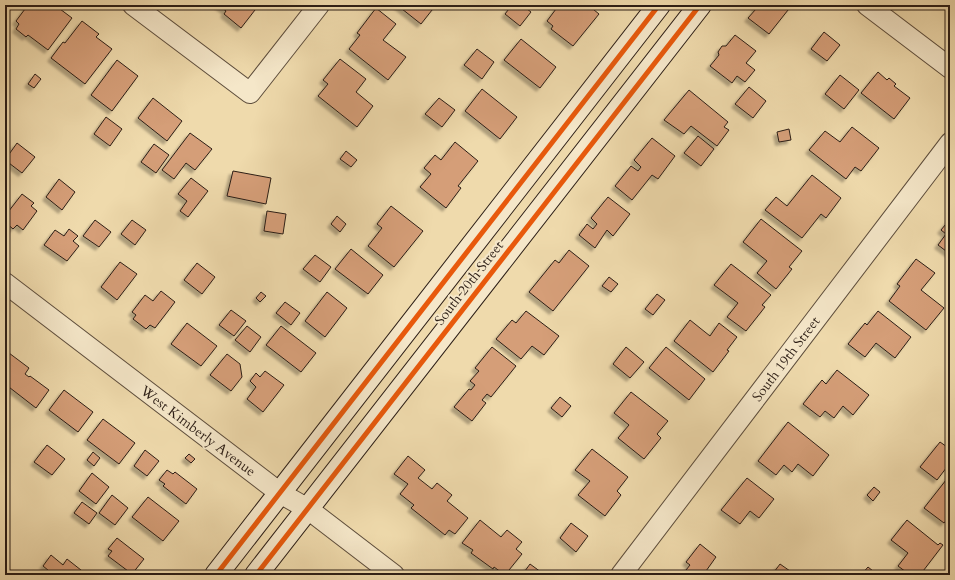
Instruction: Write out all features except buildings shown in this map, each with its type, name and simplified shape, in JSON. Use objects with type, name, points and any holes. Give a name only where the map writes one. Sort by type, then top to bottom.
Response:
[{"type":"street","points":[[133,5],[250,93],[319,5]]},
{"type":"street","name":"South 20th Street","points":[[216,575],[659,5]]},
{"type":"street","name":"South 20th Street","points":[[256,575],[700,5]]},
{"type":"street","points":[[867,5],[950,68]]},
{"type":"street","name":"South 19th Street","points":[[621,575],[950,144]]},
{"type":"street","name":"West Kimberly Avenue","points":[[5,283],[280,493],[308,509],[394,575]]},
{"type":"cycle path","points":[[216,575],[659,5]]},
{"type":"cycle path","points":[[256,575],[700,5]]}]
